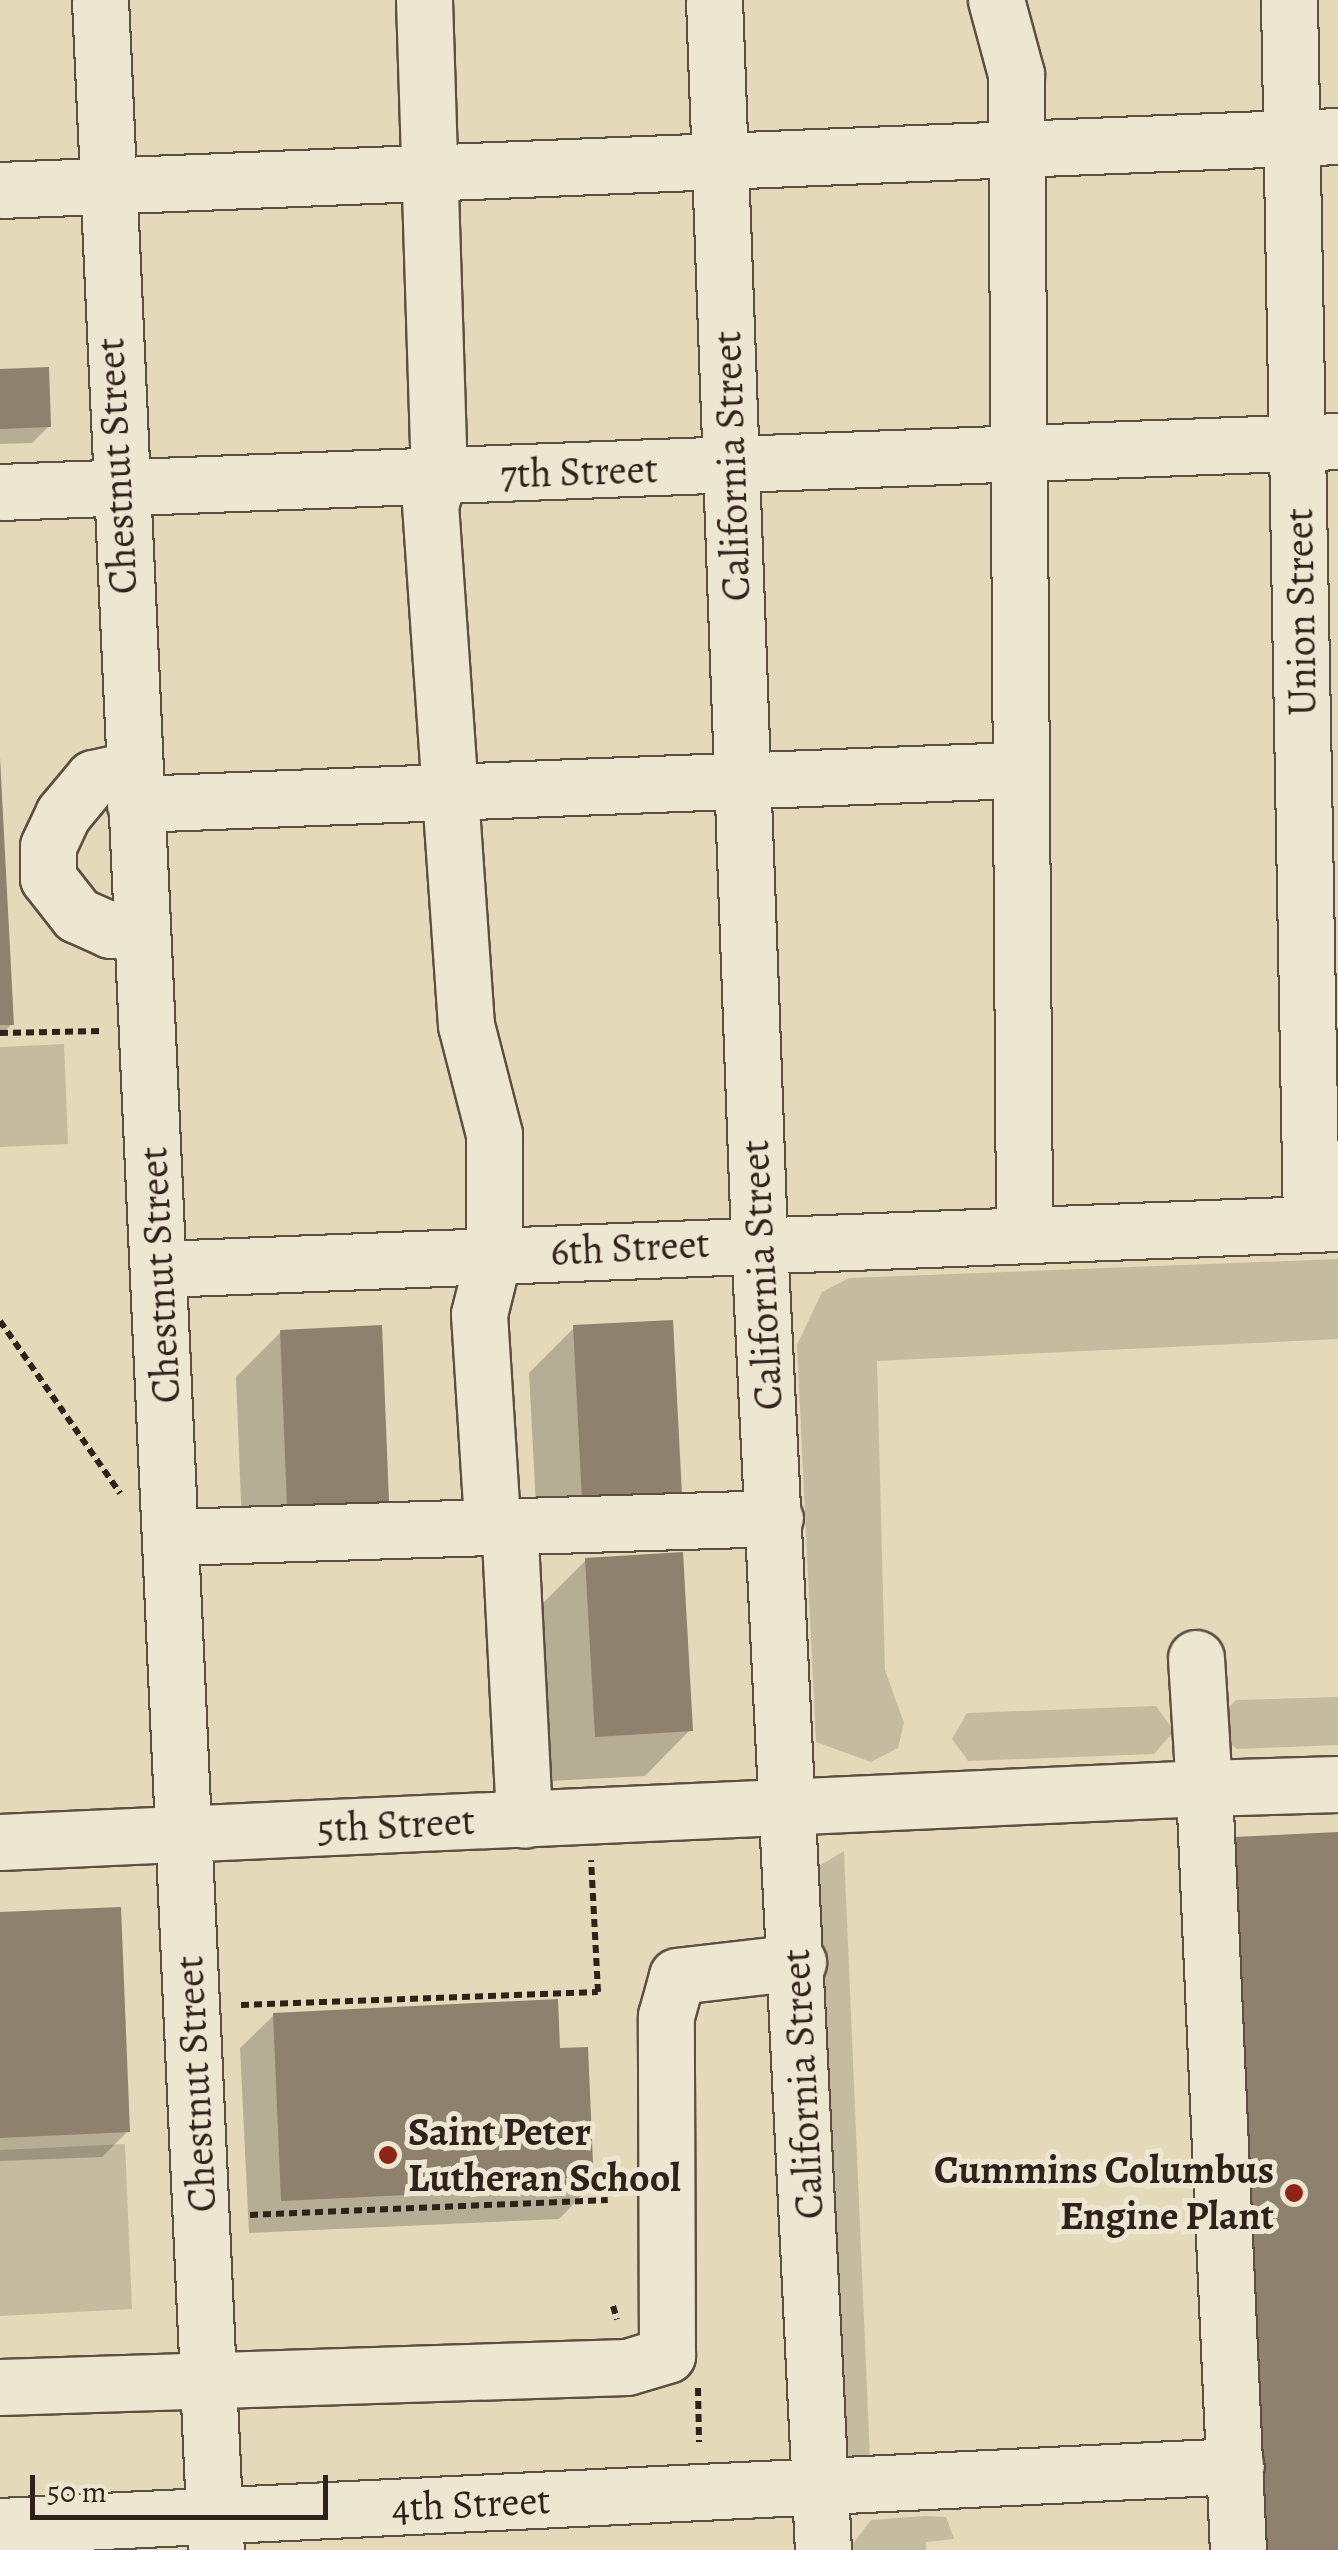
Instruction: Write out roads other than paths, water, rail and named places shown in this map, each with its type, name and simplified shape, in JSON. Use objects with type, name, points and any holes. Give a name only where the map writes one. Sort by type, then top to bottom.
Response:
[{"type":"street","name":"Chestnut Street","points":[[100,0],[117,488],[162,1269],[216,2533]]},
{"type":"street","points":[[424,0],[438,477],[430,504],[466,1025],[494,1134],[494,1254],[479,1314],[492,1523],[510,1540],[524,1820]]},
{"type":"street","name":"California Street","points":[[714,0],[759,1242],[792,1808],[824,2550]]},
{"type":"street","points":[[996,0],[1016,74],[1022,455],[1018,770],[1024,1233]]},
{"type":"street","name":"Union Street","points":[[1289,0],[1315,138],[1325,1223]]},
{"type":"street","points":[[0,190],[1315,138]]},
{"type":"street","name":"7th Street","points":[[0,492],[1318,442]]},
{"type":"street","points":[[142,930],[110,930],[77,915],[48,878],[48,846],[63,814],[93,778],[134,787],[447,790],[1018,770]]},
{"type":"street","name":"6th Street","points":[[162,1269],[759,1242],[1325,1223]]},
{"type":"street","points":[[172,1537],[492,1523],[775,1518]]},
{"type":"street","points":[[1196,1658],[1238,2550]]},
{"type":"street","name":"5th Street","points":[[0,1842],[1338,1784]]},
{"type":"street","points":[[0,2387],[627,2368],[666,2355],[666,2016],[677,1976],[798,1962]]},
{"type":"street","name":"4th Street","points":[[0,2526],[216,2533],[500,2526],[821,2489],[1236,2466]]},
{"type":"place","name":"Saint Peter Lutheran School","points":[[388,2155]]},
{"type":"place","name":"Cummins Columbus Engine Plant","points":[[1294,2193]]}]
